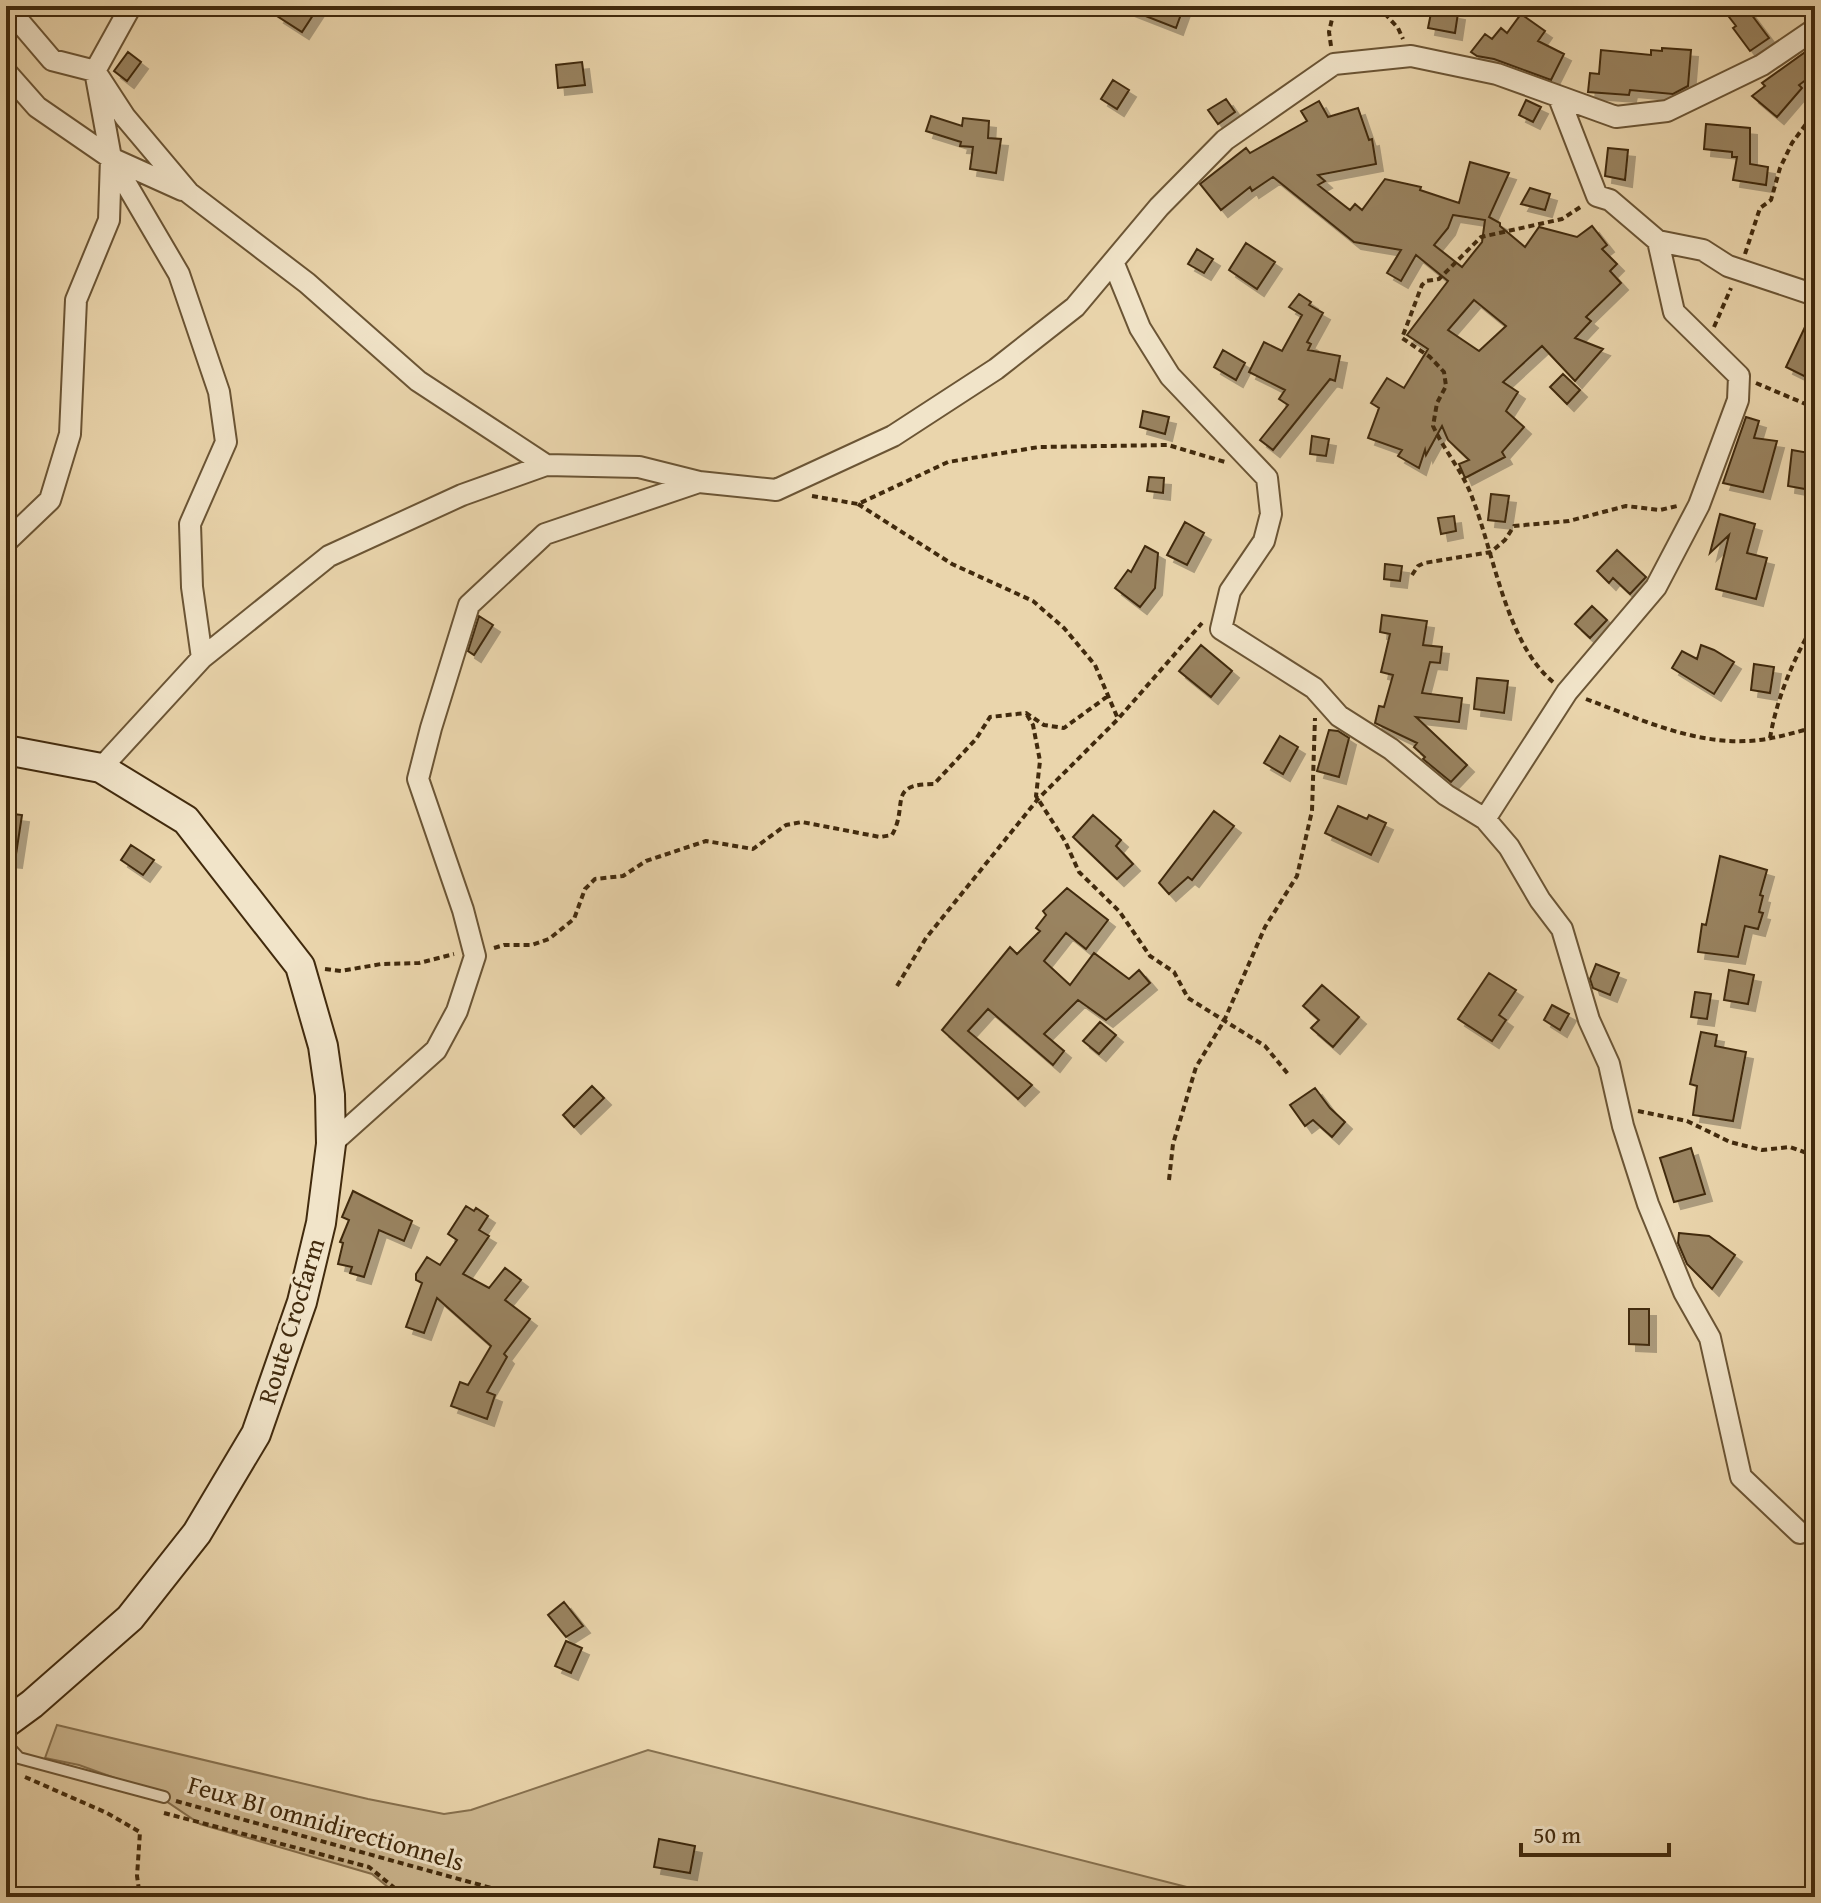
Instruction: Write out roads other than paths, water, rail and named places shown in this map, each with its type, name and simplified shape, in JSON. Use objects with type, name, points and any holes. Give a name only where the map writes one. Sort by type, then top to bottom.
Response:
[{"type":"street","points":[[6,6],[52,60],[95,71],[125,117],[189,193],[307,283],[418,381],[546,465]]},
{"type":"street","points":[[6,542],[50,500],[70,434],[76,300],[109,220],[111,158],[95,71],[131,6]]},
{"type":"street","points":[[101,768],[202,658],[329,556],[462,495],[546,465],[639,467],[699,482],[776,490],[893,436],[996,369],[1075,307],[1159,207],[1225,140],[1334,64],[1411,56],[1497,74],[1616,117],[1667,111],[1762,65],[1815,29]]},
{"type":"street","points":[[6,72],[37,107],[111,158],[189,193]]},
{"type":"street","points":[[1559,98],[1597,196],[1610,200],[1658,241],[1703,250],[1738,269],[1815,295]]},
{"type":"street","points":[[111,158],[179,274],[219,392],[226,442],[190,524],[192,587],[202,658]]},
{"type":"street","points":[[1485,819],[1567,692],[1656,587],[1699,505],[1738,400],[1739,376],[1674,312],[1658,241]]},
{"type":"street","points":[[1114,264],[1140,328],[1170,376],[1267,478],[1271,514],[1264,541],[1230,591],[1221,629],[1314,688],[1339,716],[1391,749],[1446,795],[1485,819],[1509,847],[1540,900],[1562,929],[1589,1020],[1609,1064],[1623,1126],[1652,1215],[1684,1292],[1710,1338],[1741,1477],[1800,1533]]},
{"type":"street","points":[[331,1144],[436,1050],[457,1011],[475,956],[463,910],[418,779],[469,605],[545,534],[699,482]]},
{"type":"street","name":"Route Crocfarm","points":[[6,750],[101,768],[186,820],[300,966],[323,1046],[330,1095],[331,1144],[321,1223],[302,1302],[256,1434],[197,1533],[130,1618],[6,1723]]},
{"type":"lane","points":[[6,1744],[19,1758],[164,1797]]}]
